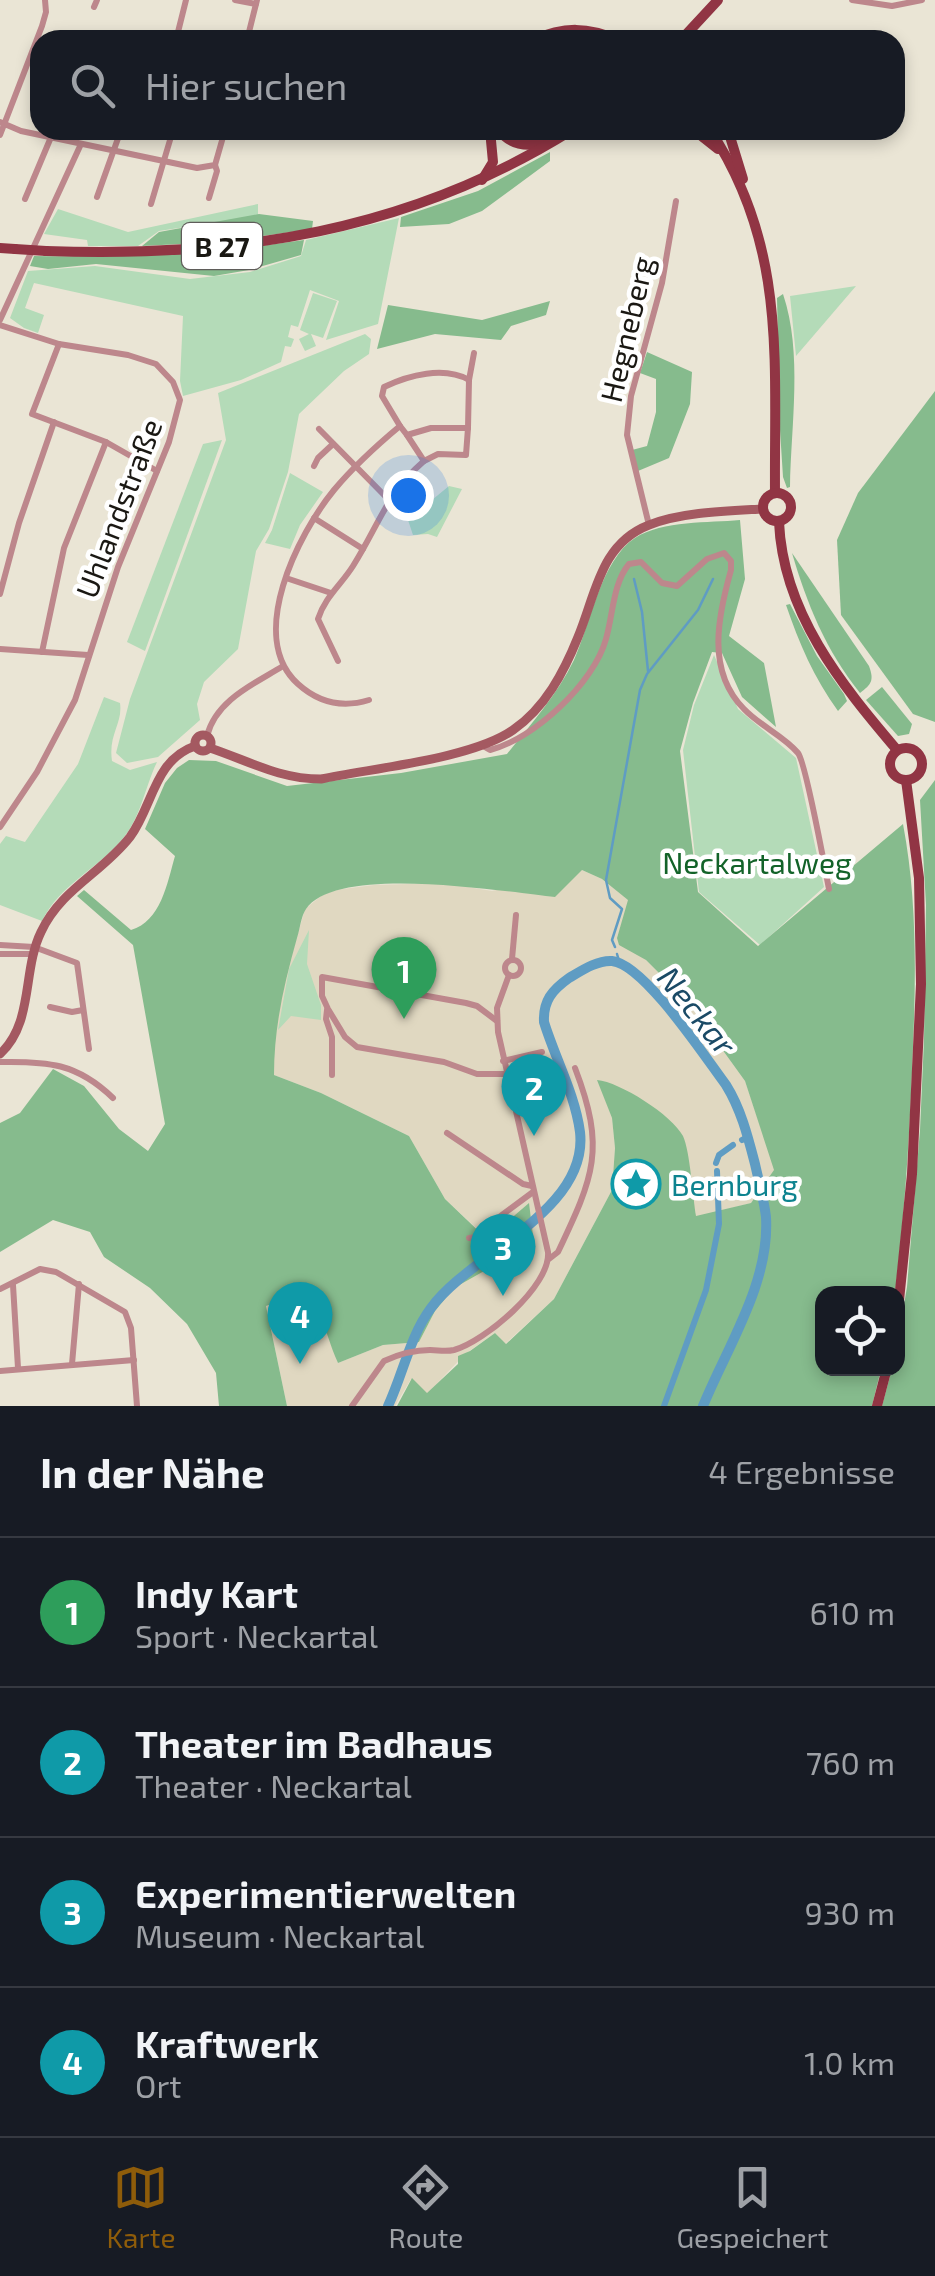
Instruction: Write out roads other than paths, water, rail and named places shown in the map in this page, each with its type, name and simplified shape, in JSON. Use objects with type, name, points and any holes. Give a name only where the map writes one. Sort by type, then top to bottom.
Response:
[{"type":"main road","points":[[690,30],[718,0]]},
{"type":"main road","points":[[696,30],[700,20]]},
{"type":"main road","points":[[481,181],[493,162],[491,140]]},
{"type":"main road","points":[[511,140],[522,145],[554,141]]},
{"type":"main road","points":[[706,140],[726,157]]},
{"type":"main road","points":[[716,140],[748,199]]},
{"type":"main road","points":[[732,140],[760,236],[774,306],[775,493]]},
{"type":"main road","name":"B 27","points":[[0,248],[166,251],[291,238],[394,214],[481,181],[554,141]]},
{"type":"main road","points":[[775,493],[788,497],[792,506],[790,514],[779,522],[768,518],[763,509],[766,498],[775,493]]},
{"type":"main road","points":[[779,522],[789,577],[816,642],[841,683],[897,750]]},
{"type":"main road","points":[[897,750],[916,750],[922,758],[922,768],[916,777],[896,777],[891,758],[897,750]]},
{"type":"main road","points":[[922,768],[935,775]]},
{"type":"main road","points":[[900,1286],[912,1174],[921,969],[919,878],[906,780]]},
{"type":"main road","points":[[877,1406],[885,1376]]},
{"type":"street","points":[[40,30],[45,0]]},
{"type":"street","points":[[178,30],[186,0]]},
{"type":"street","points":[[235,0],[256,2],[249,30]]},
{"type":"street","points":[[852,0],[892,6],[922,0]]},
{"type":"street","points":[[0,135],[30,55]]},
{"type":"street","points":[[2,123],[30,129]]},
{"type":"street","points":[[25,199],[50,140]]},
{"type":"street","points":[[69,140],[197,168],[215,165]]},
{"type":"street","points":[[96,197],[117,140]]},
{"type":"street","points":[[151,204],[170,140]]},
{"type":"street","points":[[209,198],[223,140]]},
{"type":"street","points":[[0,323],[81,144]]},
{"type":"street","name":"Hegneberg","points":[[649,525],[626,434],[630,396],[662,283],[676,201]]},
{"type":"street","name":"Uhlandstraße","points":[[0,323],[59,344],[143,359],[166,372],[180,400],[171,438],[118,567],[74,700],[37,772],[0,826]]},
{"type":"street","points":[[59,344],[32,414],[106,442],[157,471]]},
{"type":"street","points":[[338,661],[318,619],[323,602],[362,549],[404,478],[438,454],[466,455],[474,353]]},
{"type":"street","points":[[424,461],[382,396],[384,387],[432,373],[464,376],[469,380]]},
{"type":"street","points":[[0,594],[22,512],[54,422]]},
{"type":"street","points":[[369,700],[339,704],[309,694],[283,666],[275,627],[286,578],[314,518],[354,467],[400,426]]},
{"type":"street","points":[[407,435],[431,428],[468,428]]},
{"type":"street","points":[[319,429],[388,500]]},
{"type":"street","points":[[42,652],[64,548],[106,442]]},
{"type":"street","points":[[314,466],[332,444]]},
{"type":"street","points":[[195,746],[201,752],[210,748],[276,774],[321,779],[484,746],[516,728],[539,706],[570,657],[606,560],[624,540],[649,525],[669,519],[763,509]]},
{"type":"street","points":[[314,518],[362,549]]},
{"type":"street","points":[[484,746],[490,750],[512,743],[576,689],[605,644],[620,579],[629,564],[641,562],[662,583],[677,586],[707,559],[724,554],[731,560],[731,570],[718,624],[720,663],[727,685],[742,707],[801,755],[829,889]]},
{"type":"street","points":[[286,578],[332,593]]},
{"type":"street","points":[[0,650],[88,655]]},
{"type":"street","points":[[206,736],[214,716],[232,698],[283,666]]},
{"type":"street","points":[[0,1054],[20,1028],[33,951],[48,919],[67,892],[108,860],[131,835],[160,776],[174,757],[195,746],[199,736],[212,742],[210,748]]},
{"type":"street","points":[[352,1406],[374,1370],[390,1358],[427,1350],[453,1350],[485,1332],[536,1287],[546,1272],[544,1236],[496,1021],[500,995],[509,975],[505,966],[512,959],[516,915]]},
{"type":"street","points":[[0,945],[77,963],[89,1049]]},
{"type":"street","points":[[0,954],[33,951]]},
{"type":"street","points":[[509,975],[516,976],[521,970],[520,962],[512,959]]},
{"type":"street","points":[[496,1021],[477,1006],[466,1003],[322,977],[322,996],[328,1009],[345,1037],[358,1047],[444,1062],[477,1074],[506,1074]]},
{"type":"street","points":[[50,1007],[83,1010]]},
{"type":"street","points":[[328,1009],[332,1075]]},
{"type":"street","points":[[503,1061],[542,1052]]},
{"type":"street","points":[[0,1062],[56,1064],[98,1084],[112,1098]]},
{"type":"street","points":[[548,1259],[558,1252],[592,1171],[593,1128],[574,1068]]},
{"type":"street","points":[[447,1133],[533,1192]]},
{"type":"street","points":[[469,1238],[486,1236],[498,1218],[533,1192]]},
{"type":"street","points":[[0,1290],[40,1269],[56,1272],[130,1318],[137,1406]]},
{"type":"street","points":[[72,1364],[79,1284]]},
{"type":"street","points":[[13,1285],[18,1368]]},
{"type":"street","points":[[0,1370],[134,1360]]},
{"type":"waterway","points":[[634,579],[648,671]]},
{"type":"waterway","points":[[615,947],[612,940],[622,909],[610,898],[606,880],[640,690],[647,674],[698,610],[713,579]]},
{"type":"waterway","points":[[617,954],[620,964]]},
{"type":"waterway","name":"Neckar","points":[[388,1406],[412,1343],[431,1308],[449,1288],[524,1229],[566,1185],[578,1160],[580,1132],[544,1022],[545,1008],[553,992],[569,978],[606,961],[625,966],[657,994],[726,1085],[744,1123],[763,1198],[766,1217],[761,1266],[745,1314],[703,1406]]},
{"type":"waterway","name":"Neckar","points":[[742,1140],[748,1137]]},
{"type":"waterway","points":[[716,1163],[719,1155],[733,1145]]},
{"type":"waterway","points":[[664,1406],[706,1290],[719,1224],[717,1171]]},
{"type":"place","name":"Indy Kart","points":[[404,1019]]},
{"type":"place","name":"Theater im Badhaus","points":[[534,1136]]},
{"type":"place","name":"Bernburg","points":[[636,1184]]},
{"type":"place","name":"Experimentierwelten","points":[[503,1296]]},
{"type":"place","name":"Kraftwerk","points":[[300,1364]]},
{"type":"park label","name":"Neckartalweg","points":[[757,862]]}]
